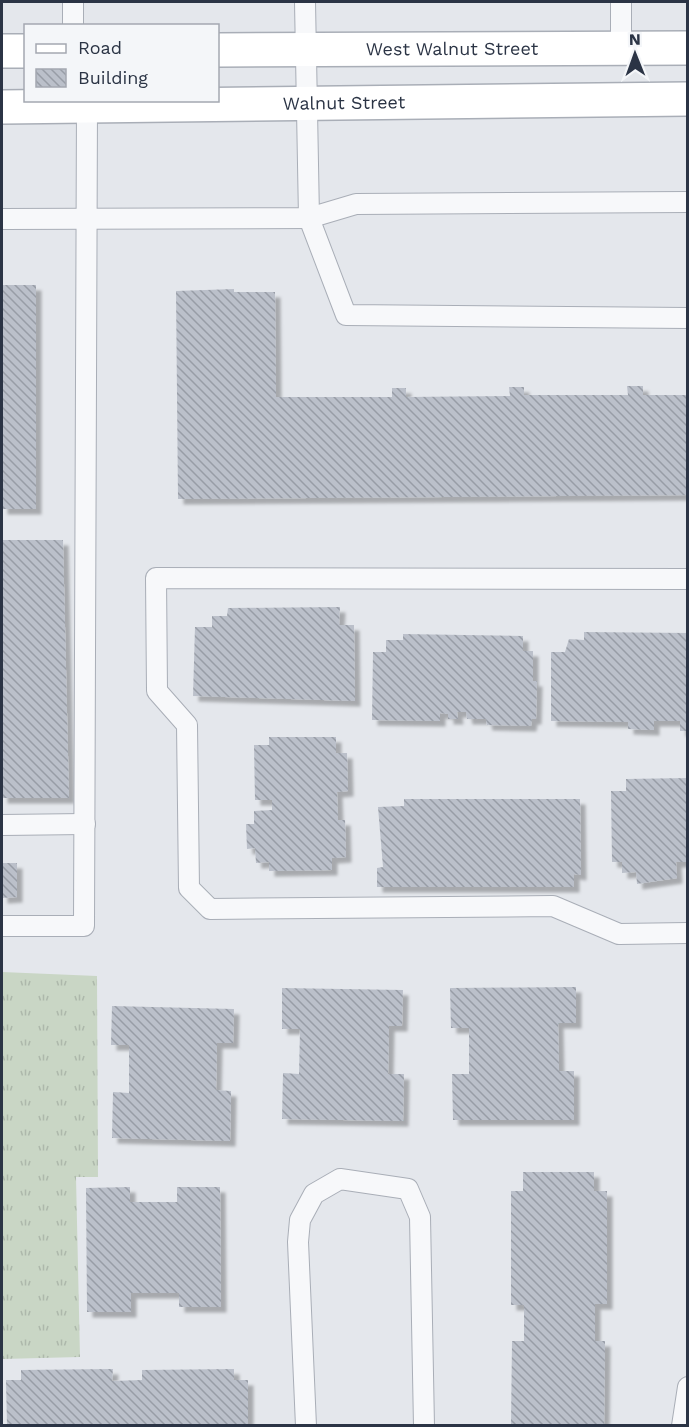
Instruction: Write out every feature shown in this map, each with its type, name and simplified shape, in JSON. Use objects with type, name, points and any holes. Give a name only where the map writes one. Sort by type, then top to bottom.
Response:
[{"type":"main road","name":"West Walnut Street","points":[[219,50],[687,48]]},
{"type":"main road","points":[[2,51],[24,51]]},
{"type":"main road","name":"Walnut Street","points":[[2,107],[687,99]]},
{"type":"lane","points":[[73,2],[73,24]]},
{"type":"lane","points":[[305,2],[309,218],[345,315],[687,318]]},
{"type":"lane","points":[[621,2],[621,49]]},
{"type":"lane","points":[[2,926],[84,926],[87,106]]},
{"type":"lane","points":[[2,219],[309,218],[356,204],[687,202]]},
{"type":"lane","points":[[687,579],[156,578],[157,692],[187,725],[189,888],[210,909],[553,906],[619,934],[687,933]]},
{"type":"lane","points":[[2,825],[85,824]]},
{"type":"lane","points":[[306,1425],[298,1242],[300,1220],[314,1194],[340,1179],[408,1189],[420,1217],[424,1425]]},
{"type":"lane","points":[[682,1425],[687,1387]]},
{"type":"green space","points":[[2,972],[97,976],[98,1177],[76,1177],[80,1357],[2,1359]]},
{"type":"building","points":[[2,285],[36,285],[36,509],[2,509]]},
{"type":"building","points":[[234,289],[234,292],[275,292],[276,397],[392,397],[392,388],[406,388],[406,397],[510,396],[509,387],[524,387],[524,395],[628,395],[627,386],[643,386],[643,395],[688,395],[688,495],[178,499],[176,291]]},
{"type":"building","points":[[2,540],[63,540],[69,798],[2,798]]},
{"type":"building","points":[[340,607],[339,625],[354,625],[355,701],[193,696],[195,627],[212,627],[212,616],[227,616],[228,608]]},
{"type":"building","points":[[584,632],[688,633],[688,731],[680,731],[680,721],[654,721],[654,730],[628,729],[628,722],[551,721],[551,652],[565,652],[569,639],[584,640]]},
{"type":"building","points":[[403,634],[523,636],[523,651],[533,651],[533,681],[537,681],[536,719],[532,719],[531,726],[487,725],[486,719],[467,719],[466,712],[457,712],[458,719],[448,719],[448,714],[440,713],[440,721],[372,720],[373,652],[386,652],[386,640],[403,640]]},
{"type":"building","points":[[269,737],[336,737],[336,753],[347,753],[348,791],[337,792],[338,820],[345,820],[346,857],[332,858],[332,870],[269,871],[269,862],[256,863],[255,848],[247,849],[246,824],[254,824],[254,811],[272,810],[272,800],[255,800],[254,745],[269,745]]},
{"type":"building","points":[[688,778],[688,862],[676,862],[677,878],[637,884],[636,872],[622,873],[622,862],[612,862],[611,791],[626,791],[626,779]]},
{"type":"building","points":[[404,799],[580,799],[581,875],[574,874],[574,887],[377,887],[377,868],[383,867],[378,807],[404,806]]},
{"type":"building","points":[[2,863],[17,863],[17,897],[2,898]]},
{"type":"building","points":[[576,987],[576,1023],[558,1023],[559,1071],[574,1071],[574,1120],[453,1120],[452,1074],[469,1074],[469,1028],[451,1028],[450,988]]},
{"type":"building","points":[[282,988],[403,990],[402,1026],[389,1026],[388,1074],[404,1074],[403,1121],[282,1119],[283,1073],[299,1074],[300,1029],[282,1029]]},
{"type":"building","points":[[112,1006],[234,1009],[233,1043],[217,1043],[216,1090],[231,1091],[230,1141],[112,1138],[113,1092],[129,1093],[129,1045],[111,1045]]},
{"type":"building","points":[[523,1172],[594,1172],[594,1191],[607,1191],[607,1304],[595,1304],[595,1341],[605,1341],[604,1426],[511,1426],[512,1341],[524,1341],[524,1305],[511,1305],[511,1191],[523,1191]]},
{"type":"building","points":[[130,1187],[130,1202],[177,1202],[177,1187],[220,1187],[221,1307],[179,1307],[179,1293],[131,1293],[131,1312],[87,1312],[86,1188]]},
{"type":"building","points":[[113,1369],[112,1381],[142,1380],[142,1370],[234,1369],[234,1380],[248,1380],[248,1426],[7,1426],[6,1380],[21,1380],[21,1370]]}]
